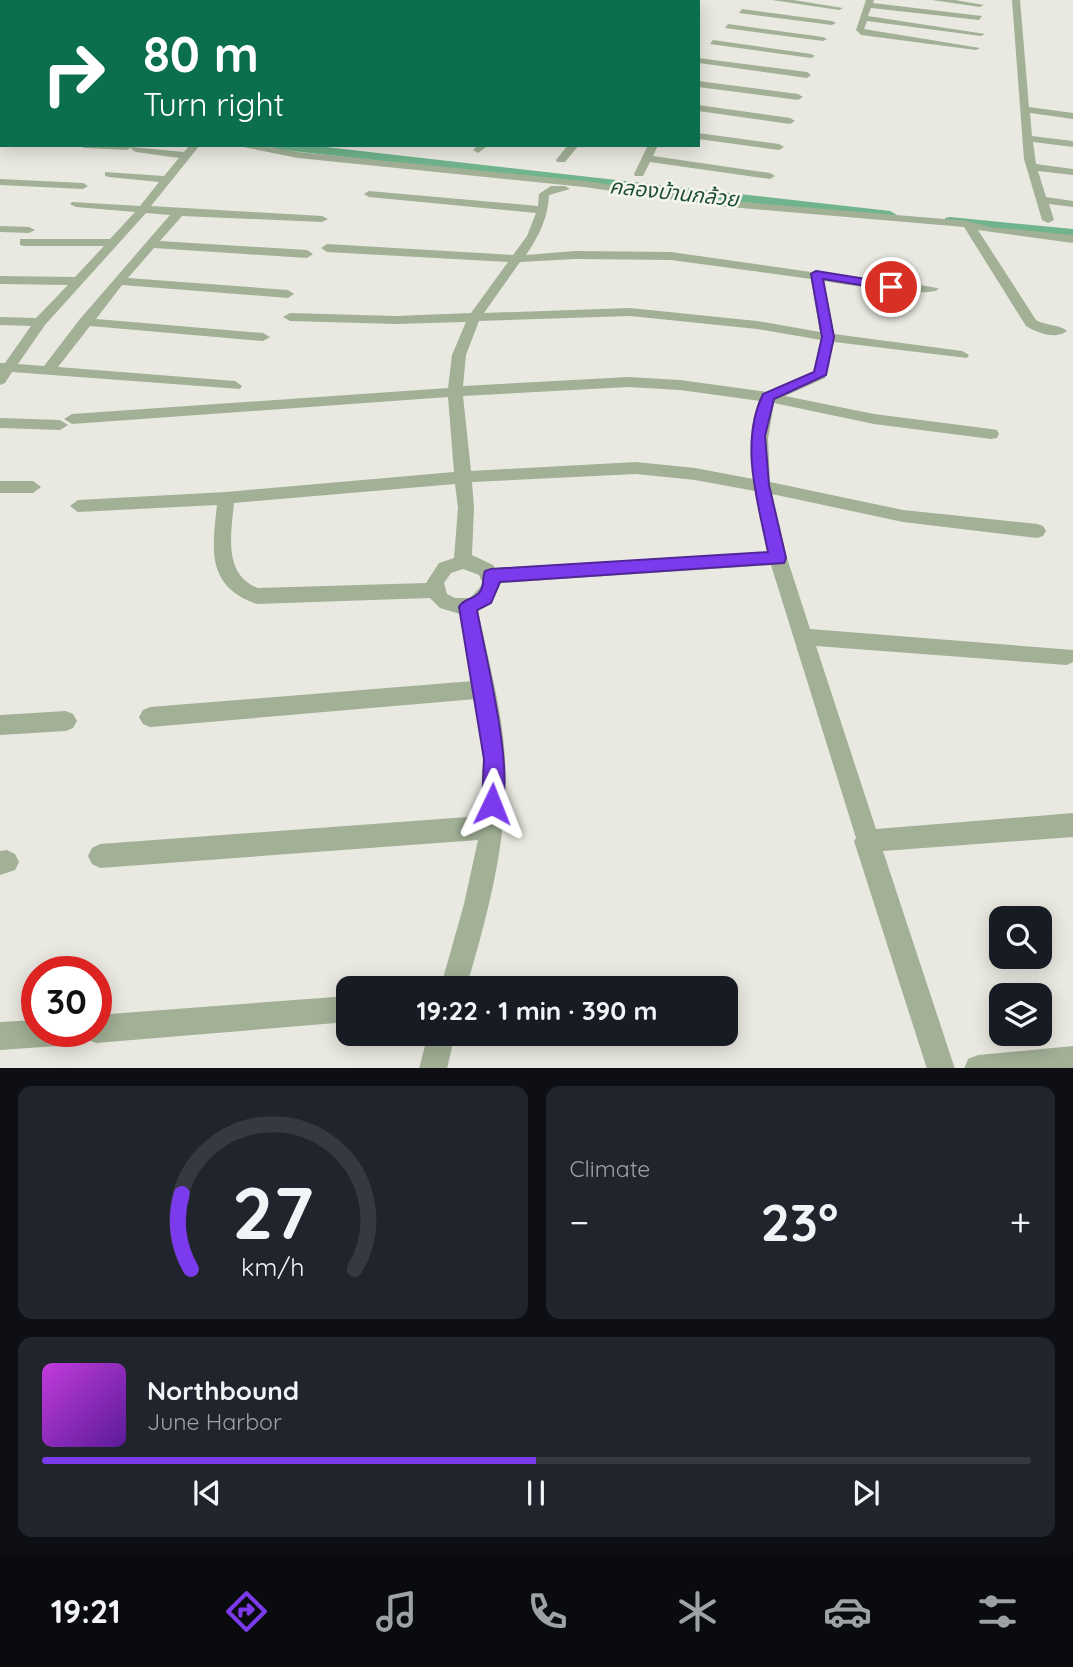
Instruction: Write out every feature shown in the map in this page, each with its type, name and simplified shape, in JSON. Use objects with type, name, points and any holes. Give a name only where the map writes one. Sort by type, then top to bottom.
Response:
[{"type":"street","points":[[700,60],[751,0]]},
{"type":"street","points":[[776,0],[839,8]]},
{"type":"street","points":[[936,0],[980,5]]},
{"type":"street","points":[[1016,0],[1031,167],[1048,220]]},
{"type":"street","points":[[976,48],[860,30],[869,3],[979,19]]},
{"type":"street","points":[[742,11],[832,23]]},
{"type":"street","points":[[863,18],[981,34]]},
{"type":"street","points":[[729,26],[823,39]]},
{"type":"street","points":[[713,42],[811,56]]},
{"type":"street","points":[[700,61],[807,75]]},
{"type":"street","points":[[700,84],[798,97]]},
{"type":"street","points":[[700,108],[790,121]]},
{"type":"street","points":[[1024,109],[1073,116]]},
{"type":"street","points":[[700,136],[779,147]]},
{"type":"street","points":[[1027,138],[1073,144]]},
{"type":"street","points":[[116,147],[191,151]]},
{"type":"street","points":[[250,147],[298,155],[584,184],[718,203],[968,225],[989,230],[1073,239]]},
{"type":"street","points":[[562,160],[572,147]]},
{"type":"street","points":[[639,174],[652,147]]},
{"type":"street","points":[[0,380],[5,367],[40,321],[142,210],[191,151]]},
{"type":"street","points":[[646,158],[770,176]]},
{"type":"street","points":[[1031,167],[1073,172]]},
{"type":"street","points":[[108,174],[168,180]]},
{"type":"street","points":[[0,182],[83,186]]},
{"type":"street","points":[[463,562],[466,528],[464,477],[455,391],[459,355],[474,318],[533,236],[543,210],[544,194],[547,190],[557,188],[677,206]]},
{"type":"street","points":[[369,194],[543,210]]},
{"type":"street","points":[[1041,200],[1073,204]]},
{"type":"street","points":[[76,204],[322,219]]},
{"type":"street","points":[[49,369],[85,322],[179,212]]},
{"type":"street","points":[[968,225],[1031,323],[1042,330],[1060,331]]},
{"type":"street","points":[[0,229],[27,236],[111,243]]},
{"type":"street","points":[[150,244],[307,254]]},
{"type":"street","points":[[327,248],[516,259],[575,255],[671,256],[816,274],[891,287],[933,289]]},
{"type":"street","points":[[768,397],[820,375],[828,337],[816,274]]},
{"type":"street","points":[[0,280],[75,281]]},
{"type":"street","points":[[119,281],[288,294]]},
{"type":"street","points":[[290,317],[474,318],[630,312],[757,325],[962,355]]},
{"type":"street","points":[[0,321],[40,321]]},
{"type":"street","points":[[85,322],[263,337]]},
{"type":"street","points":[[5,367],[235,386]]},
{"type":"street","points":[[0,423],[66,422],[455,391],[628,382],[680,385],[768,397],[874,419],[991,434]]},
{"type":"street","points":[[768,397],[758,436],[761,485],[778,558],[866,842],[941,1068]]},
{"type":"street","points":[[78,506],[226,498],[464,477],[636,468],[761,485],[903,516],[1037,531]]},
{"type":"street","points":[[0,487],[33,487]]},
{"type":"street","points":[[226,498],[222,547],[224,565],[232,581],[242,592],[257,596],[435,590]]},
{"type":"street","points":[[491,576],[778,558]]},
{"type":"street","points":[[463,562],[480,565],[491,576],[492,584],[485,598],[468,607],[446,604],[435,590],[438,574],[445,568],[463,562]]},
{"type":"street","points":[[457,976],[476,912],[492,827],[494,759],[468,607]]},
{"type":"street","points":[[804,637],[1067,656]]},
{"type":"street","points":[[150,717],[483,689]]},
{"type":"street","points":[[0,725],[66,721]]},
{"type":"street","points":[[866,842],[1073,825]]},
{"type":"street","points":[[100,856],[492,827]]},
{"type":"street","points":[[112,1028],[336,1010]]},
{"type":"street","points":[[0,1036],[21,1035]]},
{"type":"street","points":[[433,1068],[439,1046]]},
{"type":"street","points":[[989,1068],[1073,1060]]},
{"type":"waterway","name":"คลองบ้านกล้วย","points":[[292,147],[890,215]]},
{"type":"waterway","name":"คลองบ้านกล้วย","points":[[950,221],[1073,233]]},
{"type":"route","points":[[492,804],[494,759],[468,607],[477,604],[490,592],[491,576],[778,558],[761,485],[758,436],[768,397],[820,375],[828,337],[816,274],[891,287]]}]
